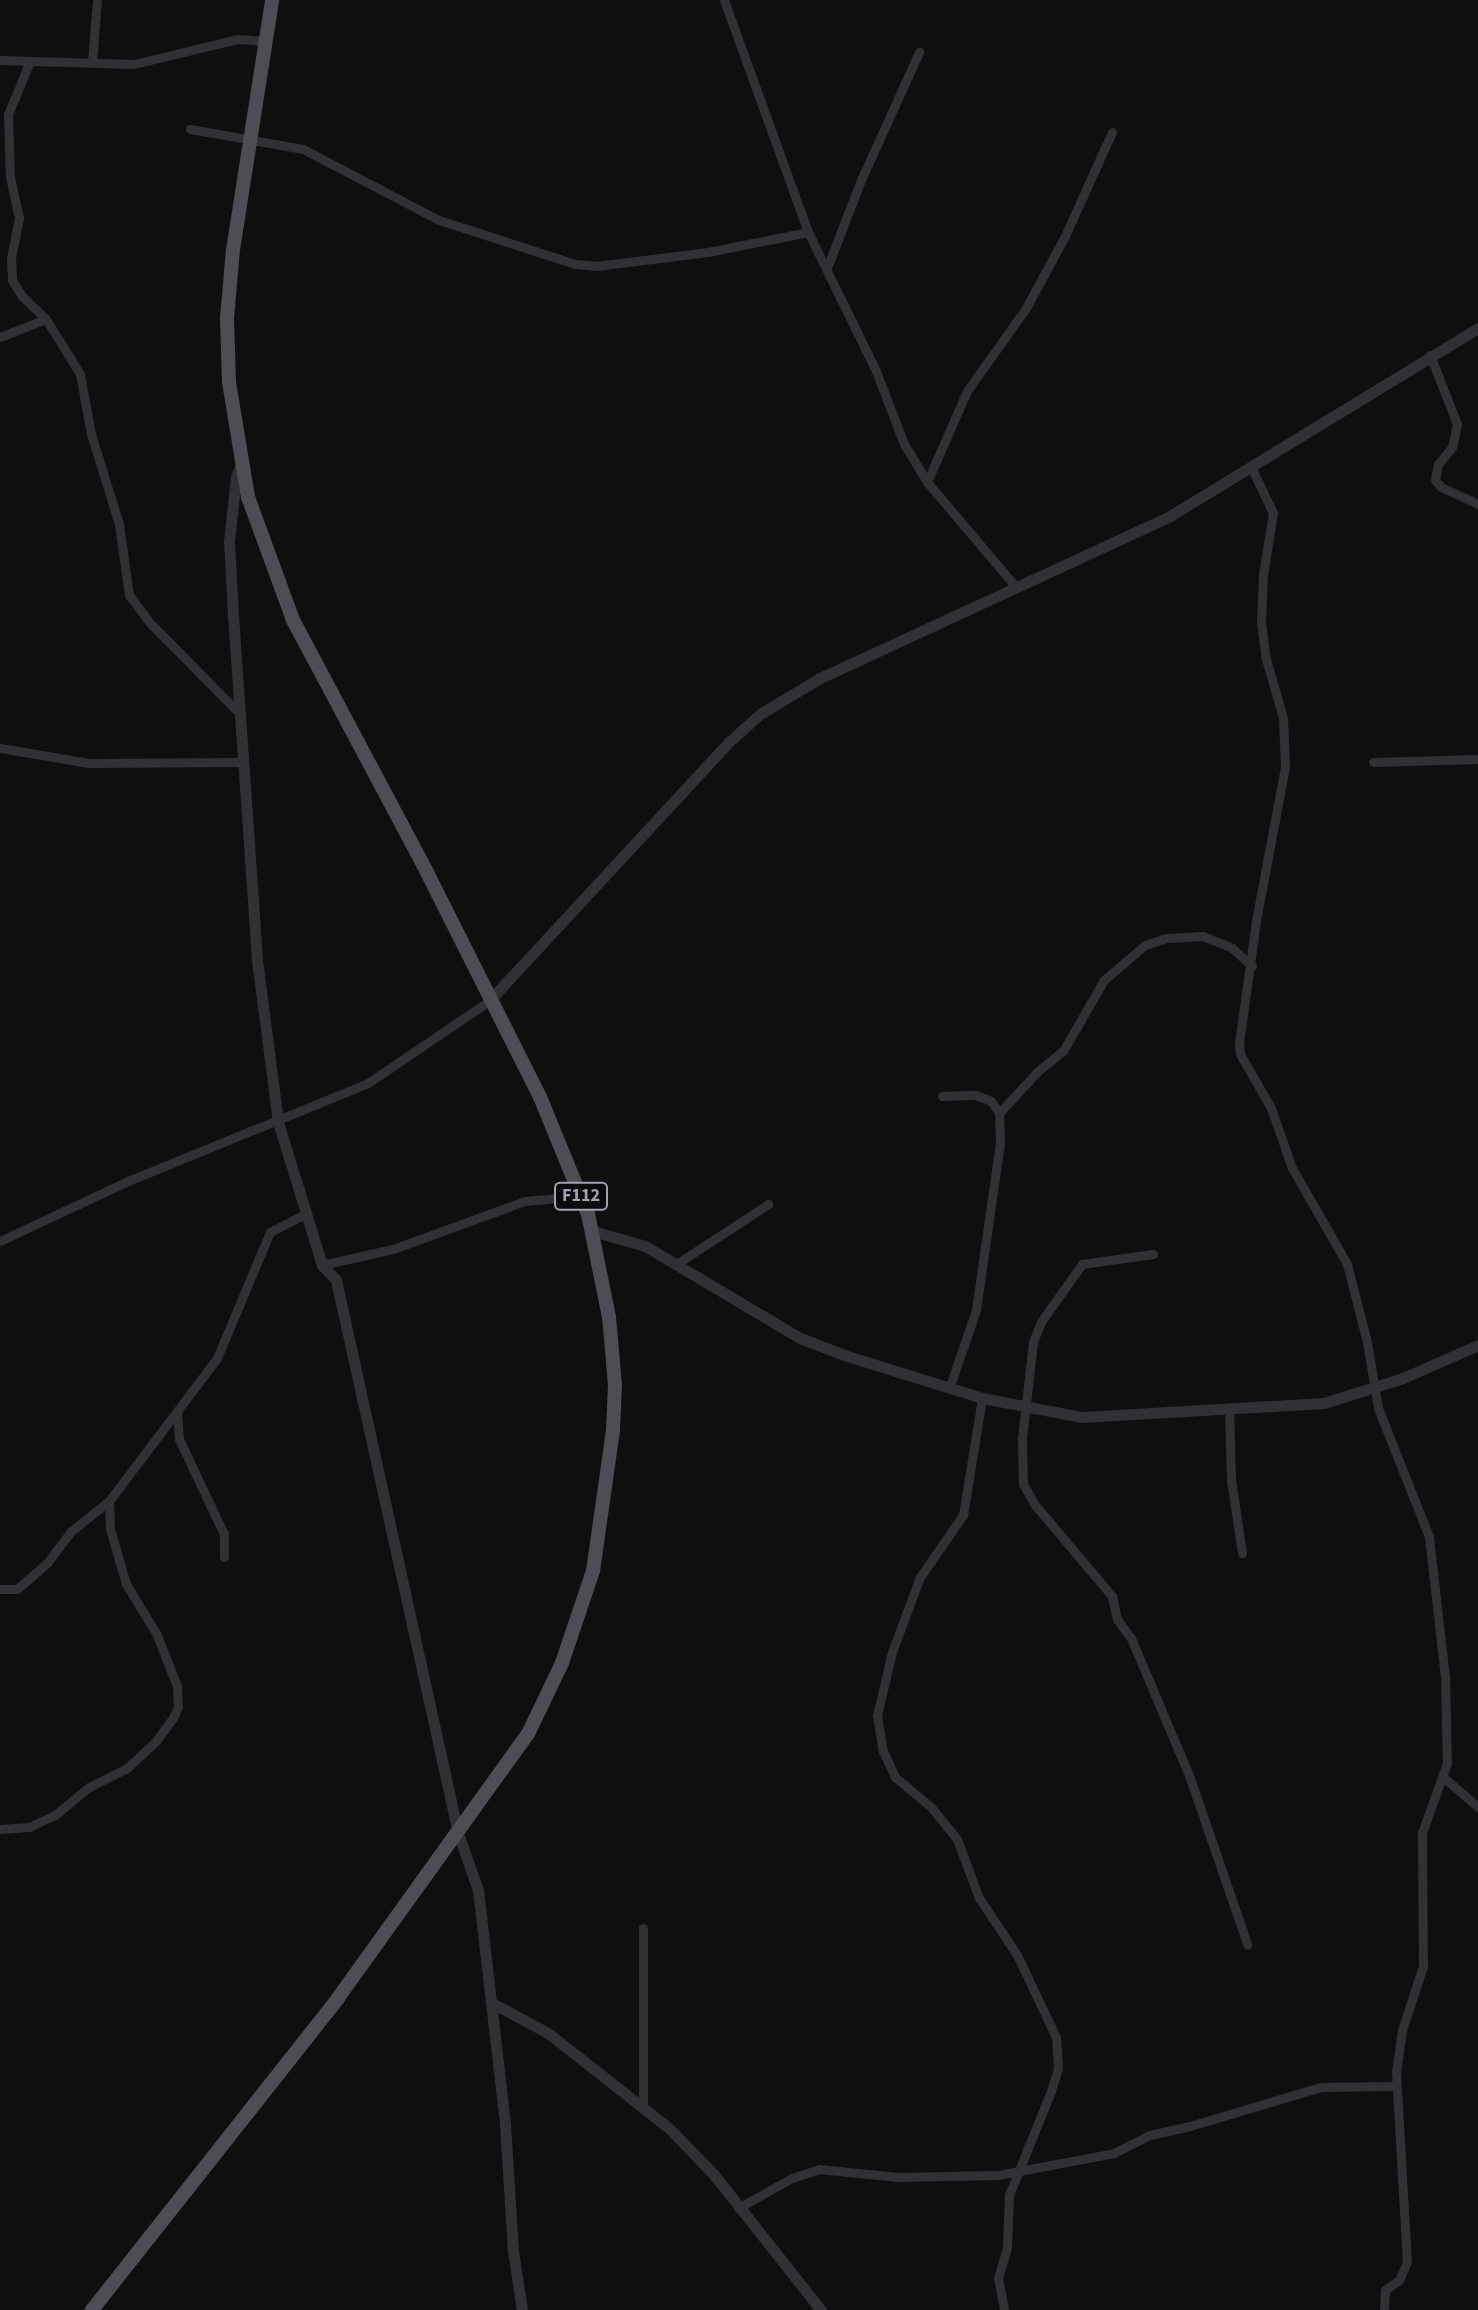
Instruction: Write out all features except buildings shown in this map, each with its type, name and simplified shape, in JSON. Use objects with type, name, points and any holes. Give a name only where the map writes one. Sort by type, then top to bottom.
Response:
[{"type":"main road","name":"F112","points":[[92,2310],[338,1998],[502,1774],[546,1700],[579,1619],[593,1571],[610,1473],[615,1385],[603,1277],[593,1231],[581,1196],[540,1097],[489,1001],[427,872],[293,620],[268,559],[241,464],[229,382],[227,318],[233,250],[272,0]]},
{"type":"street","points":[[92,62],[97,0]]},
{"type":"street","points":[[724,0],[808,232],[876,371],[904,444],[927,482],[1016,587]]},
{"type":"street","points":[[0,60],[134,64],[237,39],[266,41]]},
{"type":"street","points":[[827,268],[861,180],[919,52]]},
{"type":"street","points":[[30,61],[8,114],[10,177],[19,218],[10,271],[22,296],[46,319],[80,374],[91,434],[119,524],[129,595],[152,625],[239,713]]},
{"type":"street","points":[[190,129],[250,139],[325,158],[439,220],[575,264],[596,266],[708,252],[808,232]]},
{"type":"street","points":[[927,482],[967,391],[1026,308],[1081,203],[1112,132]]},
{"type":"street","points":[[0,337],[46,319]]},
{"type":"street","points":[[0,1241],[128,1181],[368,1083],[489,1001],[730,741],[760,714],[820,678],[1123,541],[1251,467],[1478,328]]},
{"type":"street","points":[[1430,355],[1457,424],[1452,447],[1438,464],[1435,480],[1441,487],[1478,504]]},
{"type":"street","points":[[241,464],[236,477],[229,541],[257,960],[278,1122],[304,1215],[322,1265],[336,1280],[458,1833],[478,1890],[505,2124],[513,2251],[522,2310]]},
{"type":"street","points":[[1251,467],[1273,513],[1263,575],[1261,621],[1266,659],[1283,718],[1285,767],[1258,906],[1240,1054],[1271,1108],[1298,1180],[1347,1264],[1386,1431],[1417,1502],[1431,1549],[1445,1677],[1447,1752],[1443,1777],[1425,1817],[1422,1833],[1423,1966],[1402,2030],[1395,2086],[1407,2262],[1399,2280],[1385,2290],[1384,2310]]},
{"type":"street","points":[[0,748],[89,763],[243,762]]},
{"type":"street","points":[[1373,762],[1478,759]]},
{"type":"street","points":[[949,1389],[976,1310],[997,1167],[999,1113],[1038,1071],[1063,1051],[1104,980],[1145,945],[1167,938],[1203,936],[1232,948],[1252,966]]},
{"type":"street","points":[[942,1096],[985,1097],[999,1113]]},
{"type":"street","points":[[322,1265],[393,1249],[511,1205],[581,1196]]},
{"type":"street","points":[[678,1263],[768,1204]]},
{"type":"street","points":[[0,1589],[17,1589],[47,1563],[70,1532],[109,1501],[205,1378],[225,1344],[250,1284],[259,1251],[270,1232],[290,1219],[304,1215]]},
{"type":"street","points":[[593,1231],[645,1246],[678,1263],[800,1338],[949,1389],[1082,1417],[1324,1403],[1375,1387],[1478,1345]]},
{"type":"street","points":[[1153,1254],[1086,1262],[1075,1271],[1041,1322],[1033,1342],[1022,1438],[1023,1484],[1035,1505],[1112,1596],[1117,1619],[1131,1638],[1190,1778],[1247,1944]]},
{"type":"street","points":[[982,1398],[963,1515],[920,1577],[892,1652],[877,1723],[883,1751],[895,1777],[931,1807],[957,1839],[979,1898],[1017,1955],[1056,2037],[1059,2053],[1051,2091],[1009,2195],[1007,2248],[998,2278],[1004,2310]]},
{"type":"street","points":[[1229,1408],[1231,1480],[1242,1553]]},
{"type":"street","points":[[177,1411],[179,1439],[224,1534],[224,1557]]},
{"type":"street","points":[[0,1829],[44,1822],[89,1787],[127,1768],[156,1741],[178,1707],[177,1686],[156,1633],[126,1584],[110,1529],[109,1501]]},
{"type":"street","points":[[1443,1777],[1478,1807]]},
{"type":"street","points":[[643,1928],[643,2105]]},
{"type":"street","points":[[492,2003],[548,2033],[643,2105],[693,2153],[821,2310]]},
{"type":"street","points":[[738,2208],[792,2178],[819,2169],[898,2177],[967,2178],[1016,2172],[1114,2153],[1150,2135],[1321,2087],[1395,2086]]}]
